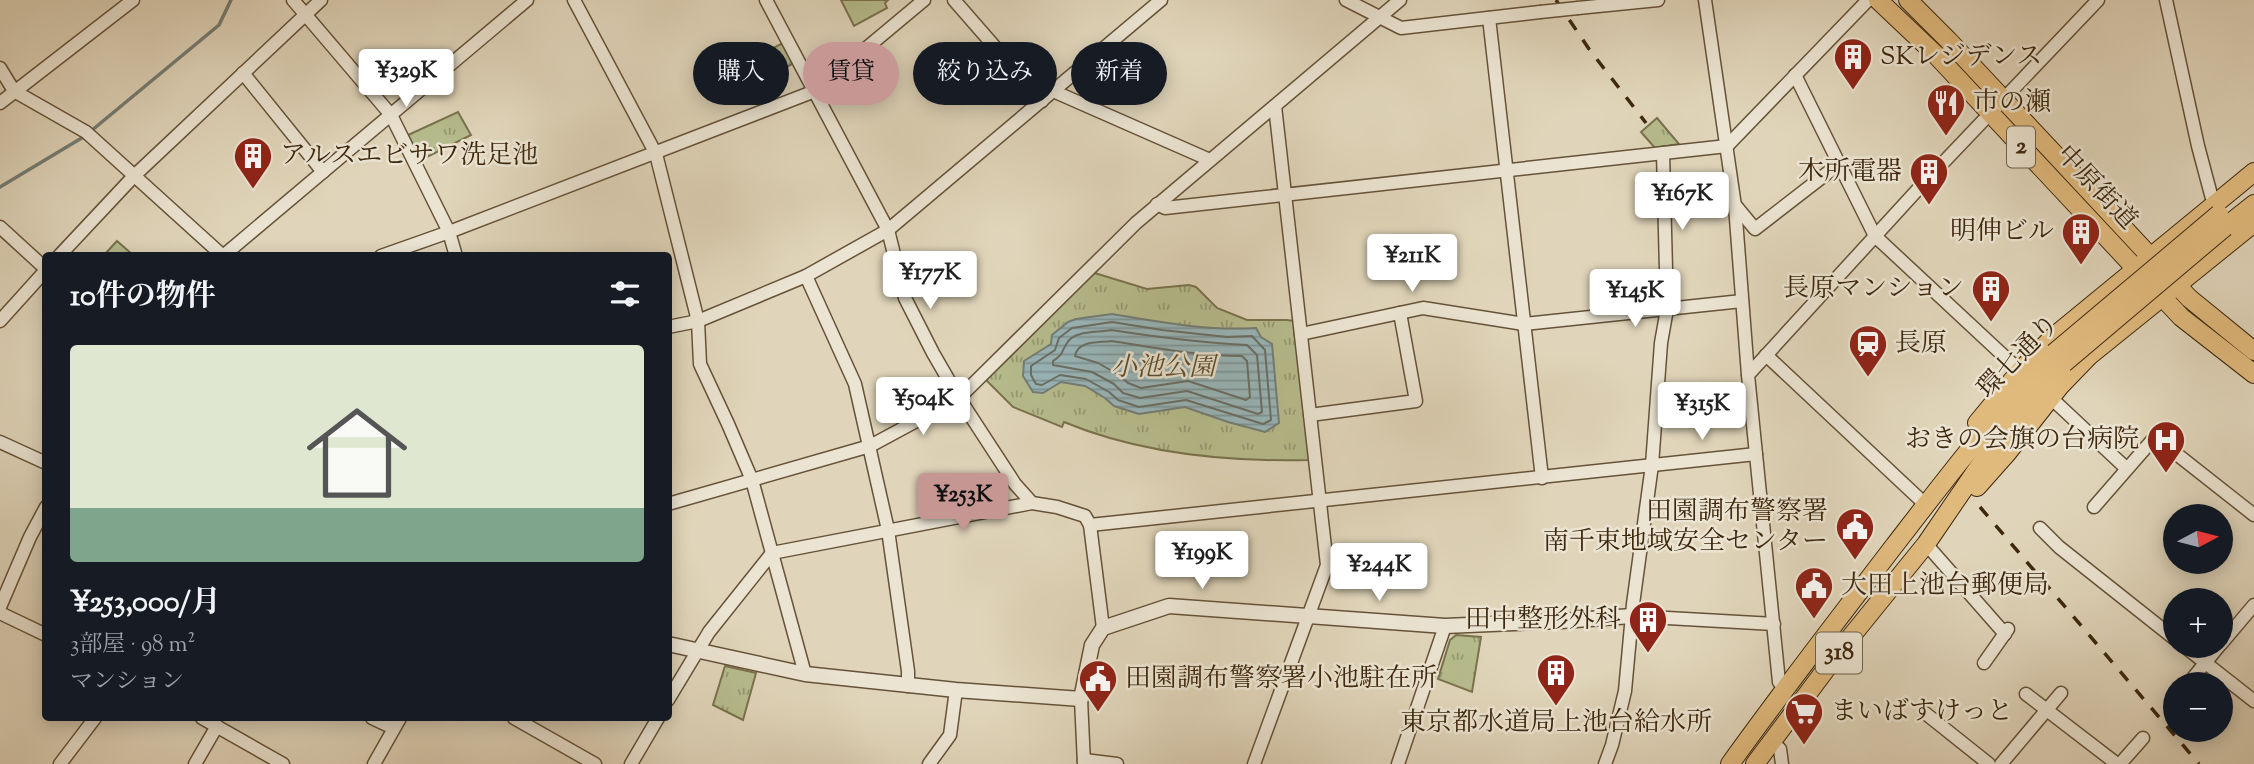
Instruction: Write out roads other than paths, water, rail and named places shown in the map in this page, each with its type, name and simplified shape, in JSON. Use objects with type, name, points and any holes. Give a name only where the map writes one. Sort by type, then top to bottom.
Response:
[{"type":"main road","name":"中原街道","points":[[1878,0],[2143,263],[2177,285],[2254,351]]},
{"type":"main road","name":"中原街道","points":[[1908,0],[2002,99],[2143,263],[2162,297],[2181,317],[2254,374]]},
{"type":"main road","points":[[1926,505],[1936,479],[1996,398],[2052,338],[2143,263],[2219,216],[2254,172]]},
{"type":"main road","name":"環七通り","points":[[1730,764],[1926,505],[2019,390],[2254,186]]},
{"type":"main road","name":"環七通り","points":[[2219,216],[2254,204]]},
{"type":"main road","points":[[1926,544],[2008,452],[2050,397],[2089,356],[2254,223]]},
{"type":"main road","name":"環七通り","points":[[1755,764],[1841,649],[1926,544],[2004,430],[2059,358]]},
{"type":"street","points":[[0,103],[133,0]]},
{"type":"street","points":[[293,0],[391,115],[449,232],[455,252]]},
{"type":"street","points":[[63,252],[134,176],[321,0]]},
{"type":"street","points":[[228,252],[527,0]]},
{"type":"street","points":[[574,0],[656,154],[698,321],[699,364],[729,424],[752,480],[805,674]]},
{"type":"street","points":[[766,0],[803,69]]},
{"type":"street","points":[[874,42],[924,0]]},
{"type":"street","points":[[954,0],[991,42]]},
{"type":"street","points":[[1057,87],[1161,0]]},
{"type":"street","points":[[1346,0],[1401,28],[1658,0]]},
{"type":"street","points":[[672,502],[870,446],[959,398],[1157,204],[1400,0]]},
{"type":"street","points":[[1704,0],[1735,206],[1748,374],[1779,682],[1785,688]]},
{"type":"street","points":[[1157,204],[1165,208],[1727,146],[1868,0]]},
{"type":"street","points":[[1748,374],[2002,99],[2098,0]]},
{"type":"street","points":[[2166,0],[2204,170],[2219,216]]},
{"type":"street","points":[[1489,18],[1542,478]]},
{"type":"street","points":[[0,68],[14,91],[88,134],[219,252]]},
{"type":"street","points":[[243,73],[323,172]]},
{"type":"street","points":[[1795,75],[1875,236],[2020,371]]},
{"type":"street","points":[[1057,93],[1210,160]]},
{"type":"street","points":[[392,252],[656,154],[803,96]]},
{"type":"street","points":[[822,105],[888,230],[905,298],[959,398],[1015,484],[1032,503]]},
{"type":"street","points":[[672,326],[698,321],[806,276],[888,230],[1037,105]]},
{"type":"street","points":[[1254,764],[1327,565],[1275,106]]},
{"type":"street","points":[[1605,764],[1625,691],[1652,466],[1661,343],[1667,309],[1663,153]]},
{"type":"street","points":[[1735,206],[1755,229],[1839,164]]},
{"type":"street","points":[[0,227],[42,265]]},
{"type":"street","points":[[0,321],[42,274]]},
{"type":"street","points":[[806,276],[855,384],[888,530],[908,686]]},
{"type":"street","points":[[1301,334],[1423,308],[1524,324],[1742,301]]},
{"type":"street","points":[[1310,415],[1416,401],[1400,313]]},
{"type":"street","points":[[1766,355],[1926,505]]},
{"type":"street","points":[[2050,397],[2127,469]]},
{"type":"street","points":[[2094,507],[2155,437],[2254,514]]},
{"type":"street","points":[[0,442],[42,461]]},
{"type":"street","points":[[1090,525],[1756,454]]},
{"type":"street","points":[[672,693],[722,614],[772,553],[1032,503],[1085,516],[1090,525],[1103,628],[1093,645],[1081,699],[1084,762],[1117,764]]},
{"type":"street","points":[[0,607],[42,514]]},
{"type":"street","points":[[2040,528],[2059,547],[2163,629]]},
{"type":"street","points":[[1926,544],[2007,631],[1984,663]]},
{"type":"street","points":[[2233,630],[2254,605]]},
{"type":"street","points":[[1103,628],[1169,606],[1445,626],[1632,616],[1774,624]]},
{"type":"street","points":[[0,613],[42,633]]},
{"type":"street","points":[[1398,764],[1445,626]]},
{"type":"street","points":[[672,645],[805,674],[908,686],[1081,699]]},
{"type":"street","points":[[2200,658],[2254,701]]},
{"type":"street","points":[[2197,672],[2209,658]]},
{"type":"street","points":[[929,764],[950,735],[957,690]]},
{"type":"street","points":[[2001,764],[2060,693]]},
{"type":"street","points":[[2026,694],[2119,764],[2143,738]]},
{"type":"street","points":[[1925,713],[1989,764]]},
{"type":"street","points":[[60,764],[93,721]]},
{"type":"street","points":[[208,721],[283,764]]},
{"type":"street","points":[[378,721],[387,726],[398,722]]},
{"type":"street","points":[[519,721],[595,764]]},
{"type":"street","points":[[631,764],[656,721]]},
{"type":"street","points":[[374,764],[398,722]]},
{"type":"street","points":[[195,764],[217,726]]},
{"type":"street","points":[[1772,742],[1780,749],[1782,764]]},
{"type":"water","points":[[1112,314],[1201,327],[1256,328],[1261,337],[1272,344],[1279,423],[1265,432],[1185,407],[1139,414],[1114,406],[1085,386],[1061,382],[1043,393],[1033,392],[1023,376],[1024,361],[1051,344],[1052,335],[1068,322]]},
{"type":"waterway","points":[[91,131],[219,25],[231,0]]},
{"type":"waterway","points":[[0,187],[85,136]]},
{"type":"railway","points":[[1556,0],[1589,49],[1646,123]]},
{"type":"railway","points":[[1980,507],[2199,764]]},
{"type":"place","name":"SKレジデンス","points":[[1853,91]]},
{"type":"place","name":"市の瀬","points":[[1946,137]]},
{"type":"place","name":"アルスエビサワ洗足池","points":[[253,190]]},
{"type":"place","name":"木所電器","points":[[1929,206]]},
{"type":"place","name":"明伸ビル","points":[[2081,266]]},
{"type":"place","name":"長原マンション","points":[[1991,323]]},
{"type":"place","name":"長原","points":[[1868,378]]},
{"type":"place","name":"おきの会旗の台病院","points":[[2166,474]]},
{"type":"place","name":"田園調布警察署 南千束地域安全センター","points":[[1855,561]]},
{"type":"place","name":"大田上池台郵便局","points":[[1814,620]]},
{"type":"place","name":"田中整形外科","points":[[1648,654]]},
{"type":"place","name":"東京都水道局上池台給水所","points":[[1556,707]]},
{"type":"place","name":"田園調布警察署小池駐在所","points":[[1098,713]]},
{"type":"place","name":"まいばすけっと","points":[[1804,746]]},
{"type":"park label","name":"小池公園","points":[[1163,368]]}]
